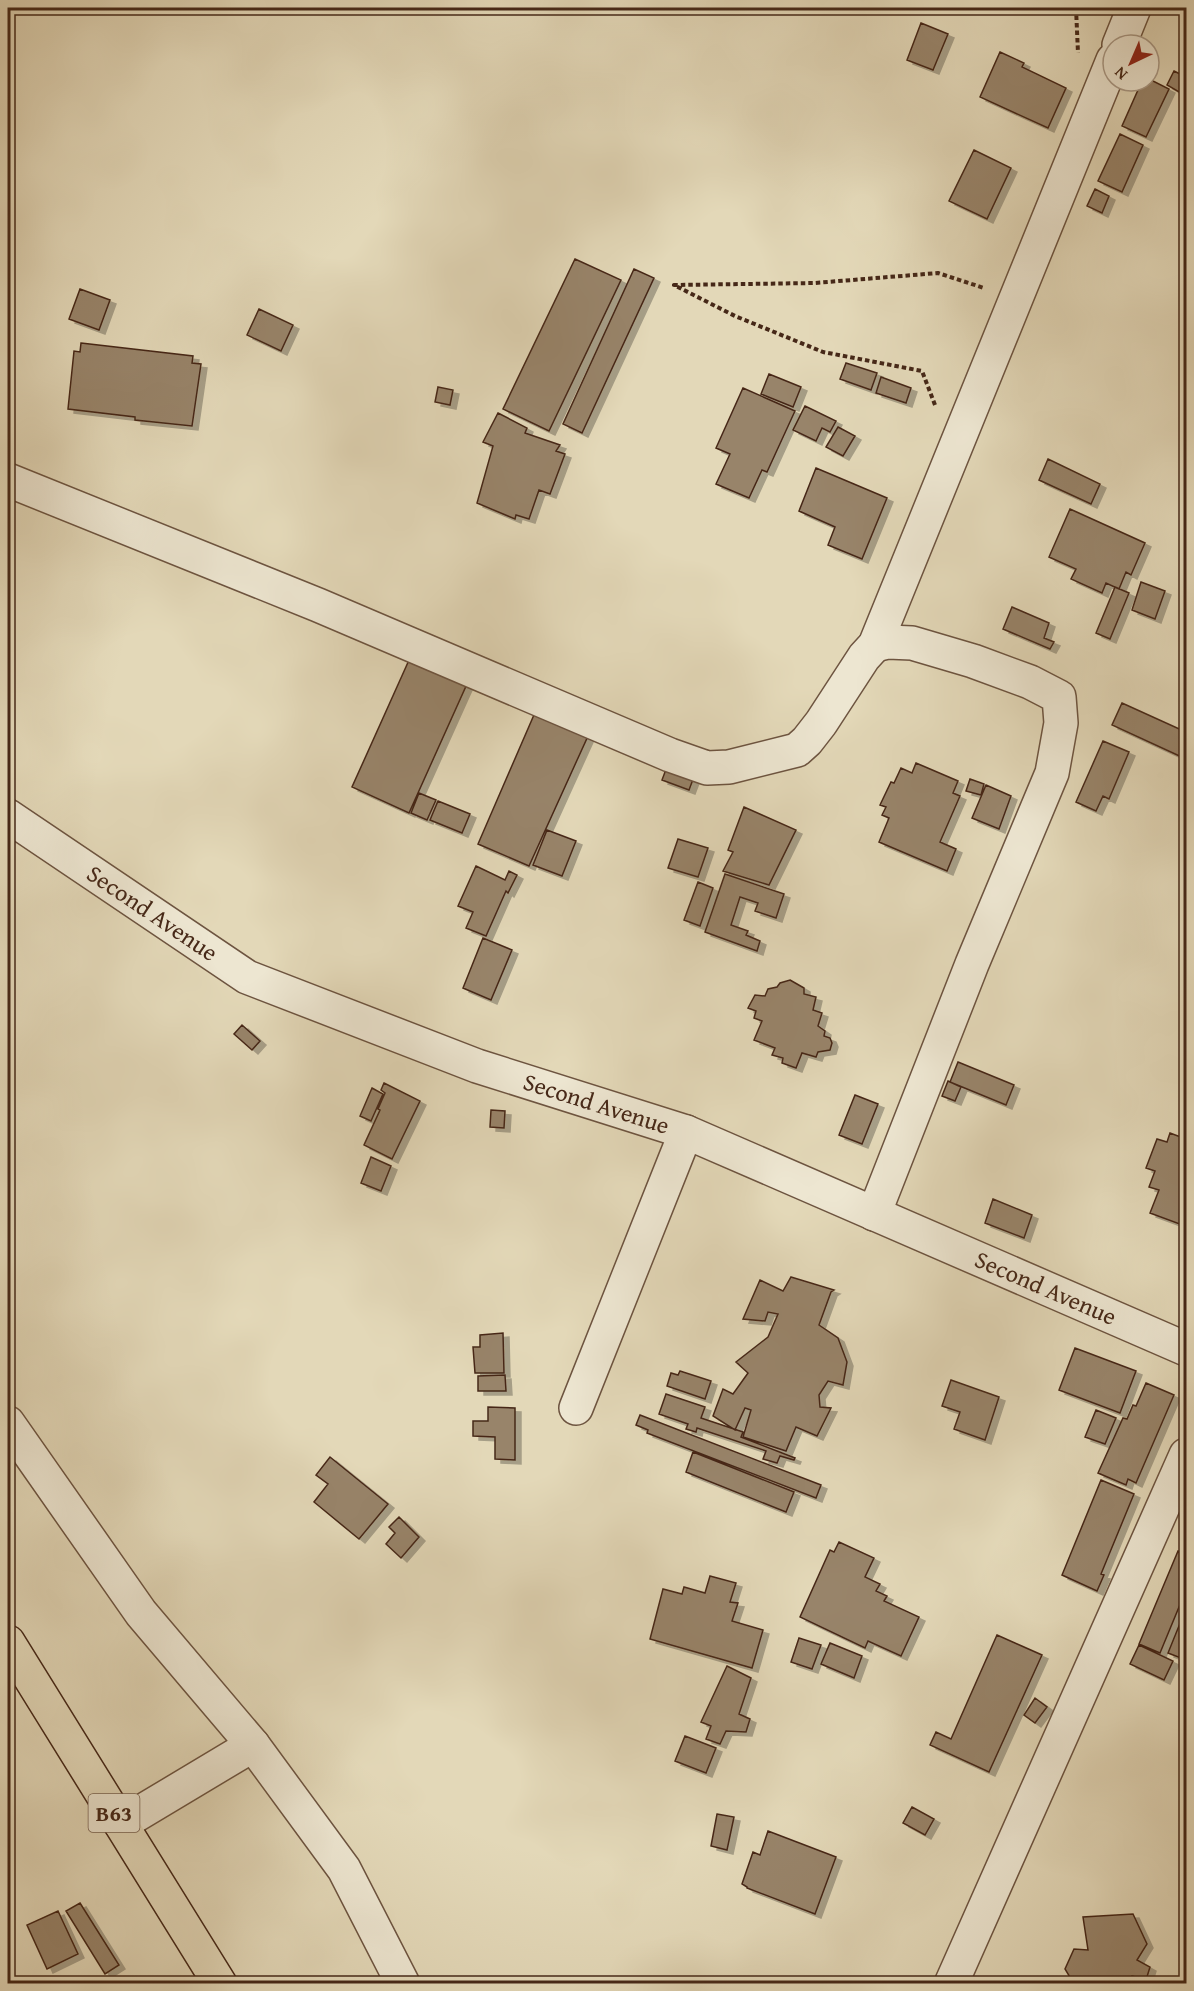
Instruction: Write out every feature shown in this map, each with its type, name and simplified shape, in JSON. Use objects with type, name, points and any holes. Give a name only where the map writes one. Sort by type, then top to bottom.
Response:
[{"type":"highway","name":"B63","points":[[8,1642],[220,1983]]},
{"type":"street","points":[[1124,33],[1134,8]]},
{"type":"street","points":[[8,480],[318,605],[707,768],[729,767],[797,750],[821,723],[864,657],[875,645],[1101,90]]},
{"type":"street","points":[[874,1214],[972,964],[1052,773],[1061,723],[1059,697],[1030,682],[973,661],[912,643],[888,642],[875,645]]},
{"type":"street","name":"Second Avenue","points":[[16,821],[247,977],[477,1066],[686,1132],[1186,1349]]},
{"type":"street","points":[[576,1408],[686,1132]]},
{"type":"street","points":[[8,1423],[141,1613],[253,1745],[344,1869],[403,1983]]},
{"type":"street","points":[[951,1983],[1186,1455]]},
{"type":"street","points":[[121,1824],[253,1745]]},
{"type":"path","points":[[962,430],[940,417],[922,370],[823,352],[735,315],[674,285],[815,283],[938,273],[1016,299]]},
{"type":"building","points":[[921,23],[948,34],[933,70],[907,60]]},
{"type":"building","points":[[1000,52],[1024,63],[1022,67],[1066,88],[1048,128],[980,97]]},
{"type":"building","points":[[1174,71],[1186,77],[1186,96],[1167,85]]},
{"type":"building","points":[[1161,85],[1169,89],[1146,137],[1122,126],[1137,93],[1161,93]]},
{"type":"building","points":[[1120,134],[1143,145],[1122,192],[1098,181]]},
{"type":"building","points":[[974,150],[1011,168],[987,219],[949,201]]},
{"type":"building","points":[[1095,189],[1109,196],[1102,213],[1087,206]]},
{"type":"building","points":[[575,259],[621,280],[549,431],[503,409]]},
{"type":"building","points":[[634,269],[654,278],[582,433],[563,424]]},
{"type":"building","points":[[80,289],[110,300],[99,330],[69,319]]},
{"type":"building","points":[[259,309],[293,325],[281,351],[247,335]]},
{"type":"building","points":[[81,343],[193,356],[192,363],[201,364],[192,426],[68,409],[74,351],[80,352]]},
{"type":"building","points":[[846,363],[877,373],[871,390],[840,379]]},
{"type":"building","points":[[769,374],[801,387],[793,407],[761,394]]},
{"type":"building","points":[[881,377],[911,388],[906,403],[876,393]]},
{"type":"building","points":[[438,387],[453,390],[450,405],[435,402]]},
{"type":"building","points":[[743,388],[795,411],[767,472],[762,470],[749,498],[716,484],[730,454],[716,448]]},
{"type":"building","points":[[805,406],[836,421],[830,432],[822,428],[816,441],[793,430]]},
{"type":"building","points":[[498,413],[527,428],[525,433],[560,445],[556,451],[565,454],[550,494],[539,490],[529,519],[516,515],[515,519],[477,503],[493,446],[483,442]]},
{"type":"building","points":[[838,427],[855,436],[843,456],[826,447]]},
{"type":"building","points":[[1048,459],[1100,484],[1091,504],[1039,480]]},
{"type":"building","points":[[816,468],[887,498],[862,559],[828,545],[835,527],[799,511]]},
{"type":"building","points":[[1070,509],[1145,543],[1131,575],[1126,572],[1119,589],[1106,583],[1102,593],[1071,579],[1076,569],[1049,557]]},
{"type":"building","points":[[1141,582],[1165,591],[1155,619],[1132,610]]},
{"type":"building","points":[[1115,587],[1129,593],[1110,639],[1096,633]]},
{"type":"building","points":[[1012,607],[1049,623],[1044,638],[1054,642],[1050,649],[1003,629]]},
{"type":"building","points":[[414,649],[471,675],[409,813],[352,787]]},
{"type":"building","points":[[540,701],[593,725],[529,866],[478,844]]},
{"type":"building","points":[[1122,703],[1186,732],[1186,759],[1112,725]]},
{"type":"building","points":[[1103,741],[1129,752],[1109,799],[1103,796],[1096,811],[1076,802]]},
{"type":"building","points":[[671,756],[698,766],[689,790],[662,780]]},
{"type":"building","points":[[916,763],[958,781],[953,793],[960,796],[940,842],[956,849],[947,871],[879,842],[889,818],[882,815],[886,807],[880,805],[901,768],[912,773]]},
{"type":"building","points":[[970,779],[984,784],[981,795],[966,791]]},
{"type":"building","points":[[986,785],[1011,796],[999,829],[972,818]]},
{"type":"building","points":[[419,793],[436,800],[427,820],[411,813]]},
{"type":"building","points":[[438,801],[470,814],[462,833],[430,820]]},
{"type":"building","points":[[744,807],[796,830],[769,885],[723,871],[733,852],[728,850]]},
{"type":"building","points":[[547,830],[576,841],[562,876],[533,865]]},
{"type":"building","points":[[678,839],[708,848],[698,877],[668,868]]},
{"type":"building","points":[[476,866],[505,880],[509,871],[517,875],[508,893],[506,891],[486,936],[466,928],[473,912],[458,906]]},
{"type":"building","points":[[725,874],[784,894],[776,918],[755,911],[758,903],[740,897],[731,925],[748,931],[746,935],[760,941],[757,951],[705,932]]},
{"type":"building","points":[[698,882],[713,888],[700,926],[684,920]]},
{"type":"building","points":[[483,938],[512,950],[491,1000],[463,988]]},
{"type":"building","points":[[790,980],[804,988],[804,994],[816,997],[813,1010],[822,1013],[818,1026],[825,1031],[824,1036],[830,1038],[832,1043],[830,1050],[818,1052],[816,1057],[802,1053],[796,1068],[782,1063],[783,1058],[772,1055],[775,1048],[754,1040],[762,1021],[754,1018],[756,1011],[748,1008],[755,995],[765,996],[768,989]]},
{"type":"building","points":[[242,1025],[260,1041],[252,1050],[234,1034]]},
{"type":"building","points":[[958,1062],[1014,1085],[1006,1105],[950,1082]]},
{"type":"building","points":[[948,1081],[961,1087],[955,1101],[942,1096]]},
{"type":"building","points":[[384,1083],[420,1101],[392,1159],[364,1145],[380,1110],[378,1109],[385,1093],[381,1090]]},
{"type":"building","points":[[372,1088],[383,1094],[371,1121],[360,1116]]},
{"type":"building","points":[[855,1095],[878,1104],[862,1144],[839,1135]]},
{"type":"building","points":[[491,1110],[505,1111],[504,1128],[490,1127]]},
{"type":"building","points":[[1170,1133],[1186,1139],[1185,1226],[1150,1213],[1159,1190],[1149,1187],[1155,1171],[1146,1168],[1157,1139],[1167,1142]]},
{"type":"building","points":[[371,1157],[391,1166],[381,1191],[361,1183]]},
{"type":"building","points":[[993,1199],[1032,1215],[1024,1238],[985,1223]]},
{"type":"building","points":[[791,1277],[834,1290],[831,1292],[819,1325],[838,1338],[847,1362],[843,1385],[828,1381],[819,1395],[820,1407],[831,1408],[817,1436],[796,1427],[786,1451],[743,1437],[751,1410],[745,1408],[735,1430],[713,1416],[723,1389],[733,1394],[748,1373],[736,1362],[768,1337],[778,1314],[768,1312],[765,1321],[743,1319],[760,1280],[783,1291]]},
{"type":"building","points":[[503,1333],[504,1373],[475,1373],[473,1347],[480,1347],[480,1335]]},
{"type":"building","points":[[1075,1348],[1136,1371],[1120,1413],[1059,1390]]},
{"type":"building","points":[[680,1371],[711,1381],[705,1399],[667,1386],[671,1373],[678,1375]]},
{"type":"building","points":[[505,1375],[506,1391],[478,1391],[478,1376]]},
{"type":"building","points":[[951,1380],[999,1397],[985,1440],[954,1429],[960,1412],[942,1406]]},
{"type":"building","points":[[1146,1383],[1174,1395],[1136,1483],[1128,1479],[1126,1485],[1098,1473],[1123,1418],[1127,1419],[1133,1405],[1136,1406]]},
{"type":"building","points":[[666,1394],[705,1407],[701,1418],[743,1432],[741,1437],[795,1458],[794,1460],[780,1456],[777,1463],[763,1459],[766,1451],[697,1428],[696,1432],[686,1429],[688,1424],[659,1414]]},
{"type":"building","points":[[488,1407],[515,1408],[515,1460],[495,1459],[495,1437],[473,1436],[473,1421],[488,1421]]},
{"type":"building","points":[[1096,1410],[1116,1418],[1105,1444],[1085,1437]]},
{"type":"building","points":[[640,1415],[821,1485],[816,1498],[647,1433],[648,1430],[636,1425]]},
{"type":"building","points":[[693,1452],[794,1492],[786,1512],[686,1472]]},
{"type":"building","points":[[330,1457],[388,1504],[359,1539],[314,1502],[328,1484],[316,1475]]},
{"type":"building","points":[[1101,1480],[1134,1494],[1101,1574],[1104,1575],[1097,1591],[1062,1575]]},
{"type":"building","points":[[399,1517],[419,1537],[401,1558],[386,1544],[395,1533],[389,1527]]},
{"type":"building","points":[[839,1542],[874,1558],[865,1577],[880,1584],[876,1591],[887,1596],[884,1601],[919,1617],[901,1656],[868,1641],[865,1648],[800,1617],[830,1550],[834,1552]]},
{"type":"building","points":[[1178,1551],[1186,1555],[1186,1590],[1160,1653],[1139,1644]]},
{"type":"building","points":[[710,1576],[736,1583],[730,1602],[738,1603],[732,1621],[763,1630],[752,1668],[650,1639],[663,1589],[682,1594],[684,1587],[705,1593]]},
{"type":"building","points":[[1186,1611],[1186,1660],[1168,1653]]},
{"type":"building","points":[[997,1635],[1042,1655],[989,1772],[930,1745],[936,1732],[951,1739]]},
{"type":"building","points":[[799,1638],[821,1645],[812,1669],[791,1662]]},
{"type":"building","points":[[830,1643],[862,1656],[854,1678],[821,1664]]},
{"type":"building","points":[[1139,1645],[1173,1661],[1164,1680],[1130,1664]]},
{"type":"building","points":[[727,1666],[751,1678],[739,1714],[750,1719],[746,1732],[726,1731],[720,1744],[706,1739],[711,1726],[701,1722]]},
{"type":"building","points":[[1035,1698],[1047,1707],[1035,1723],[1024,1715]]},
{"type":"building","points":[[685,1736],[716,1748],[706,1773],[675,1761]]},
{"type":"building","points":[[912,1807],[934,1819],[925,1835],[903,1823]]},
{"type":"building","points":[[717,1814],[734,1817],[727,1850],[711,1846]]},
{"type":"building","points":[[768,1831],[836,1857],[815,1914],[742,1884],[753,1852],[760,1855]]},
{"type":"building","points":[[80,1903],[119,1965],[105,1974],[66,1911]]},
{"type":"building","points":[[58,1911],[78,1954],[47,1969],[27,1925]]},
{"type":"building","points":[[1133,1914],[1147,1944],[1137,1960],[1150,1967],[1146,1980],[1132,1976],[1129,1984],[1074,1984],[1065,1969],[1074,1949],[1088,1950],[1083,1917]]}]
